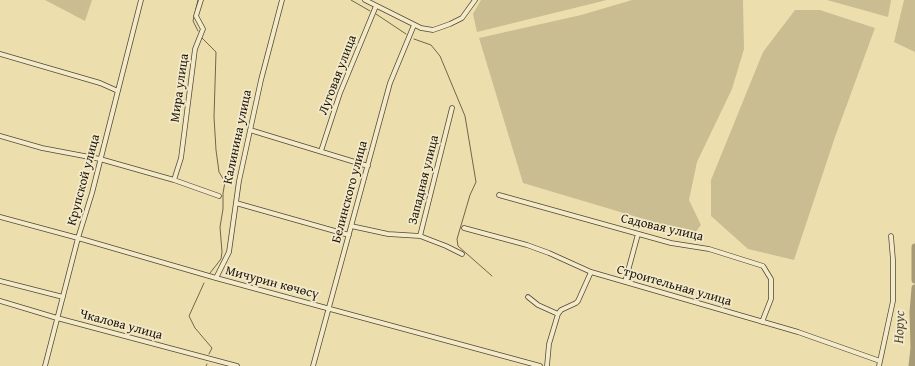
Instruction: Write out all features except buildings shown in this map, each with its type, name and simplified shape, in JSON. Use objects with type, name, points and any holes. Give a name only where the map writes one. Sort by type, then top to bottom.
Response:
[{"type":"street","name":"Крупской улица","points":[[45,366],[78,238],[92,193],[141,0]]},
{"type":"street","name":"Мира улица","points":[[174,180],[181,158],[195,49],[203,29],[196,16],[201,0]]},
{"type":"street","name":"Калинина улица","points":[[216,278],[229,252],[239,181],[261,80],[282,0]]},
{"type":"street","points":[[365,0],[414,25],[433,30],[462,18],[475,0]]},
{"type":"street","name":"Луговая улица","points":[[321,151],[340,92],[376,6]]},
{"type":"street","name":"Белинского улица","points":[[313,366],[390,83],[414,25]]},
{"type":"street","points":[[0,54],[100,83],[118,91]]},
{"type":"street","name":"Западная улица","points":[[351,226],[388,234],[420,236],[452,108]]},
{"type":"street","points":[[250,130],[368,166]]},
{"type":"street","points":[[0,136],[42,148],[100,159],[174,180],[219,196]]},
{"type":"street","name":"Садовая улица","points":[[499,196],[671,243],[709,249],[762,266],[771,280],[771,299],[762,322]]},
{"type":"street","points":[[236,203],[349,235]]},
{"type":"street","name":"Мичурин көчөсү","points":[[0,217],[216,278],[540,366]]},
{"type":"street","name":"Строительная улица","points":[[464,228],[527,245],[591,272],[798,332],[880,360]]},
{"type":"street","points":[[625,282],[638,234]]},
{"type":"street","points":[[420,236],[462,254]]},
{"type":"street","points":[[879,366],[893,301],[893,260],[891,236]]},
{"type":"street","points":[[547,366],[548,344],[558,314],[560,310],[576,303],[591,272]]},
{"type":"street","points":[[0,281],[63,297]]},
{"type":"street","points":[[528,297],[538,305],[558,314]]},
{"type":"street","name":"Чкалова улица","points":[[0,301],[57,318],[237,366]]},
{"type":"shaded area","points":[[45,0],[92,0],[85,21]]},
{"type":"shaded area","points":[[481,0],[607,0],[477,32],[473,14]]},
{"type":"shaded area","points":[[632,0],[743,0],[744,49],[732,89],[697,162],[689,200],[701,225],[694,234],[523,183],[479,38],[581,15]]},
{"type":"shaded area","points":[[827,0],[891,0],[888,17]]},
{"type":"shaded area","points":[[904,0],[915,0],[915,52],[894,42]]},
{"type":"shaded area","points":[[795,10],[820,10],[875,28],[835,137],[794,260],[748,249],[711,216],[711,180],[763,52]]},
{"type":"waterway","points":[[198,0],[193,21],[198,31]]},
{"type":"waterway","points":[[351,0],[370,11]]},
{"type":"waterway","points":[[376,14],[406,34]]},
{"type":"waterway","points":[[202,38],[216,52],[214,117],[216,150],[219,172],[225,182],[220,227],[222,252],[221,259],[210,273]]},
{"type":"waterway","points":[[414,39],[431,45],[440,56],[465,116],[476,182],[470,195],[457,239],[458,246],[492,276]]},
{"type":"waterway","name":"Норус","points":[[915,247],[915,280]]},
{"type":"waterway","points":[[204,283],[189,316],[195,328],[212,348],[209,354]]},
{"type":"waterway","name":"Норус","points":[[912,366],[914,348],[913,312],[915,288]]}]
